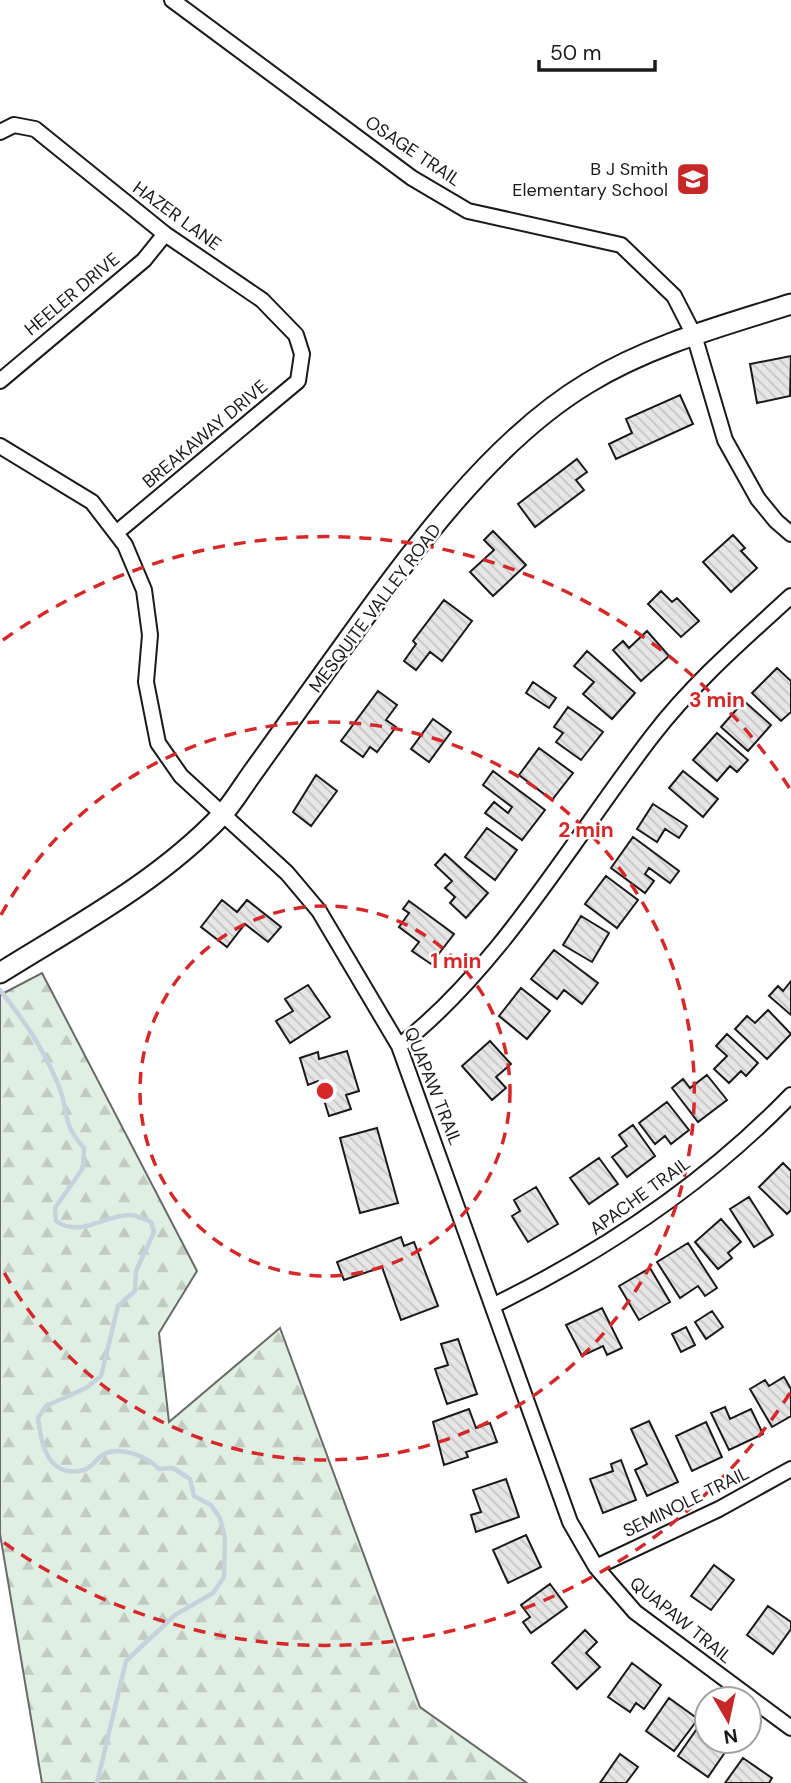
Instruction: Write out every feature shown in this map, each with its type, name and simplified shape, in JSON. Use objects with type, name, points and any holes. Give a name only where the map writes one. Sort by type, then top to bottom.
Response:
[{"type":"street","name":"OSAGE TRAIL","points":[[172,0],[412,178],[468,211],[621,245],[674,296],[694,335],[725,440],[758,499],[776,522],[791,534]]},
{"type":"street","name":"HAZER LANE","points":[[7,129],[35,129],[165,234],[262,300],[296,335],[302,354]]},
{"type":"street","name":"HEELER DRIVE","points":[[0,381],[144,260],[165,234]]},
{"type":"street","name":"MESQUITE VALLEY ROAD","points":[[6,969],[122,897],[176,859],[223,814],[375,603],[497,456],[553,406],[589,382],[694,335],[791,304]]},
{"type":"street","name":"BREAKAWAY DRIVE","points":[[116,533],[298,382],[302,354]]},
{"type":"street","name":"QUAPAW TRAIL","points":[[0,446],[92,502],[125,545],[144,590],[150,635],[146,682],[158,743],[181,776],[287,873],[319,911],[399,1046],[570,1522],[596,1567],[617,1595],[635,1612],[791,1728]]},
{"type":"street","points":[[399,1046],[433,1020],[514,925],[654,734],[685,698],[791,596]]},
{"type":"street","name":"APACHE TRAIL","points":[[494,1305],[560,1273],[669,1203],[725,1157],[791,1094]]},
{"type":"street","name":"SEMINOLE TRAIL","points":[[596,1567],[719,1509],[791,1469]]},
{"type":"green space","points":[[42,973],[197,1271],[159,1333],[169,1422],[280,1328],[420,1707],[527,1783],[42,1783],[0,1534],[0,995]]},
{"type":"building","points":[[791,356],[790,396],[757,403],[750,364]]},
{"type":"building","points":[[680,395],[693,424],[616,459],[609,444],[632,433],[626,419]]},
{"type":"building","points":[[577,459],[587,472],[576,480],[584,490],[535,527],[518,504]]},
{"type":"building","points":[[493,531],[526,565],[493,596],[470,572],[494,550],[484,540]]},
{"type":"building","points":[[733,535],[745,548],[741,551],[757,568],[731,592],[703,562]]},
{"type":"building","points":[[661,591],[672,602],[677,598],[699,621],[681,637],[648,604]]},
{"type":"building","points":[[444,600],[472,621],[442,661],[430,652],[416,670],[404,661],[416,644],[413,641]]},
{"type":"building","points":[[647,631],[669,656],[641,681],[613,650],[623,641],[629,648]]},
{"type":"building","points":[[587,651],[635,693],[612,719],[583,694],[594,682],[574,666]]},
{"type":"building","points":[[777,668],[791,681],[791,712],[781,721],[752,693]]},
{"type":"building","points":[[533,682],[556,698],[549,708],[526,693]]},
{"type":"building","points":[[378,691],[397,705],[386,720],[396,727],[377,752],[370,747],[363,757],[341,741]]},
{"type":"building","points":[[744,701],[771,725],[748,751],[721,727]]},
{"type":"building","points":[[568,707],[603,732],[581,760],[556,742],[563,733],[554,727]]},
{"type":"building","points":[[433,719],[451,732],[429,762],[411,749]]},
{"type":"building","points":[[717,733],[748,760],[737,772],[730,766],[717,781],[693,760]]},
{"type":"building","points":[[539,748],[573,773],[552,800],[519,775]]},
{"type":"building","points":[[493,771],[545,810],[522,840],[485,813],[494,802],[508,813],[512,807],[483,785]]},
{"type":"building","points":[[683,771],[718,799],[703,817],[669,788]]},
{"type":"building","points":[[316,775],[337,791],[311,826],[293,812]]},
{"type":"building","points":[[653,804],[687,826],[679,838],[665,829],[657,842],[637,829]]},
{"type":"building","points":[[487,828],[517,850],[495,880],[465,857]]},
{"type":"building","points":[[633,837],[679,871],[670,883],[649,868],[645,874],[654,881],[645,893],[611,868]]},
{"type":"building","points":[[445,854],[488,893],[466,918],[450,903],[455,897],[445,888],[452,881],[435,865]]},
{"type":"building","points":[[606,876],[638,900],[617,928],[585,904]]},
{"type":"building","points":[[222,900],[237,912],[247,900],[281,927],[268,942],[245,924],[227,947],[201,927]]},
{"type":"building","points":[[409,901],[454,934],[431,964],[412,951],[419,942],[399,927],[409,913],[403,909]]},
{"type":"building","points":[[581,916],[609,933],[592,962],[563,945]]},
{"type":"building","points":[[554,950],[598,983],[582,1004],[564,990],[557,999],[531,979]]},
{"type":"building","points":[[791,981],[791,1015],[769,996],[778,986],[783,991]]},
{"type":"building","points":[[308,985],[330,1017],[290,1043],[276,1021],[293,1011],[285,999]]},
{"type":"building","points":[[521,988],[550,1011],[527,1039],[499,1016]]},
{"type":"building","points":[[768,1010],[791,1034],[767,1059],[735,1029],[747,1016],[755,1023]]},
{"type":"building","points":[[727,1034],[758,1063],[746,1076],[741,1071],[729,1083],[714,1069],[727,1056],[716,1046]]},
{"type":"building","points":[[490,1041],[511,1064],[496,1077],[506,1088],[492,1100],[462,1066]]},
{"type":"building","points":[[347,1051],[359,1091],[346,1095],[351,1109],[329,1116],[318,1081],[308,1085],[300,1058],[318,1052],[319,1059]]},
{"type":"building","points":[[707,1075],[727,1100],[698,1122],[672,1088],[683,1079],[690,1088]]},
{"type":"building","points":[[667,1102],[689,1130],[671,1144],[665,1136],[655,1144],[639,1123]]},
{"type":"building","points":[[633,1125],[655,1156],[627,1177],[612,1157],[627,1146],[619,1135]]},
{"type":"building","points":[[377,1128],[398,1203],[360,1213],[340,1138]]},
{"type":"building","points":[[599,1158],[618,1184],[589,1204],[570,1178]]},
{"type":"building","points":[[783,1163],[791,1171],[791,1210],[787,1214],[759,1187]]},
{"type":"building","points":[[536,1187],[558,1224],[528,1242],[512,1216],[520,1211],[514,1200]]},
{"type":"building","points":[[749,1197],[773,1235],[754,1247],[730,1209]]},
{"type":"building","points":[[721,1219],[741,1242],[728,1253],[732,1258],[718,1269],[695,1242]]},
{"type":"building","points":[[401,1237],[404,1246],[414,1242],[438,1306],[401,1320],[382,1267],[344,1280],[337,1262]]},
{"type":"building","points":[[688,1243],[717,1288],[705,1296],[698,1286],[680,1298],[657,1262]]},
{"type":"building","points":[[650,1268],[670,1302],[639,1320],[619,1286]]},
{"type":"building","points":[[602,1308],[622,1348],[607,1355],[603,1346],[582,1356],[566,1325]]},
{"type":"building","points":[[712,1311],[723,1327],[706,1339],[695,1322]]},
{"type":"building","points":[[686,1327],[695,1345],[681,1352],[672,1334]]},
{"type":"building","points":[[458,1339],[477,1394],[447,1404],[435,1369],[448,1365],[441,1344]]},
{"type":"building","points":[[784,1377],[791,1389],[791,1416],[772,1427],[750,1389],[765,1380],[769,1386]]},
{"type":"building","points":[[725,1407],[730,1419],[751,1409],[763,1434],[729,1450],[711,1413]]},
{"type":"building","points":[[469,1409],[476,1428],[490,1423],[497,1442],[466,1452],[468,1457],[444,1465],[433,1422]]},
{"type":"building","points":[[649,1421],[678,1482],[647,1496],[635,1470],[647,1464],[631,1429]]},
{"type":"building","points":[[706,1422],[722,1457],[692,1471],[676,1436]]},
{"type":"building","points":[[621,1460],[636,1500],[603,1513],[590,1479],[613,1471],[611,1464]]},
{"type":"building","points":[[506,1479],[519,1517],[476,1532],[471,1515],[481,1512],[473,1490]]},
{"type":"building","points":[[526,1535],[541,1567],[508,1583],[493,1550]]},
{"type":"building","points":[[714,1565],[734,1580],[711,1610],[691,1596]]},
{"type":"building","points":[[550,1584],[567,1607],[531,1633],[523,1622],[530,1617],[521,1605]]},
{"type":"building","points":[[768,1606],[791,1622],[791,1629],[773,1654],[747,1635]]},
{"type":"building","points":[[585,1630],[597,1642],[586,1653],[600,1667],[577,1689],[552,1663]]},
{"type":"building","points":[[632,1663],[661,1685],[644,1709],[636,1703],[630,1712],[608,1697]]},
{"type":"building","points":[[669,1698],[693,1715],[693,1726],[674,1751],[646,1731]]},
{"type":"building","points":[[693,1734],[693,1755],[723,1755],[708,1777],[678,1756]]},
{"type":"building","points":[[620,1754],[638,1767],[626,1783],[600,1783]]},
{"type":"building","points":[[743,1758],[772,1778],[769,1783],[725,1783]]},
{"type":"waterway","points":[[0,990],[46,1058],[62,1094],[68,1123],[84,1148],[83,1168],[55,1208],[56,1221],[65,1226],[83,1227],[133,1215],[151,1222],[154,1232],[136,1271],[135,1291],[118,1306],[101,1376],[86,1388],[46,1406],[38,1418],[44,1448],[54,1464],[72,1471],[87,1469],[104,1454],[118,1451],[141,1456],[159,1469],[173,1468],[190,1479],[194,1496],[211,1505],[220,1518],[225,1539],[224,1577],[213,1593],[175,1615],[126,1661],[97,1783]]},
{"type":"place","name":"B J Smith Elementary School","points":[[693,179]]}]
